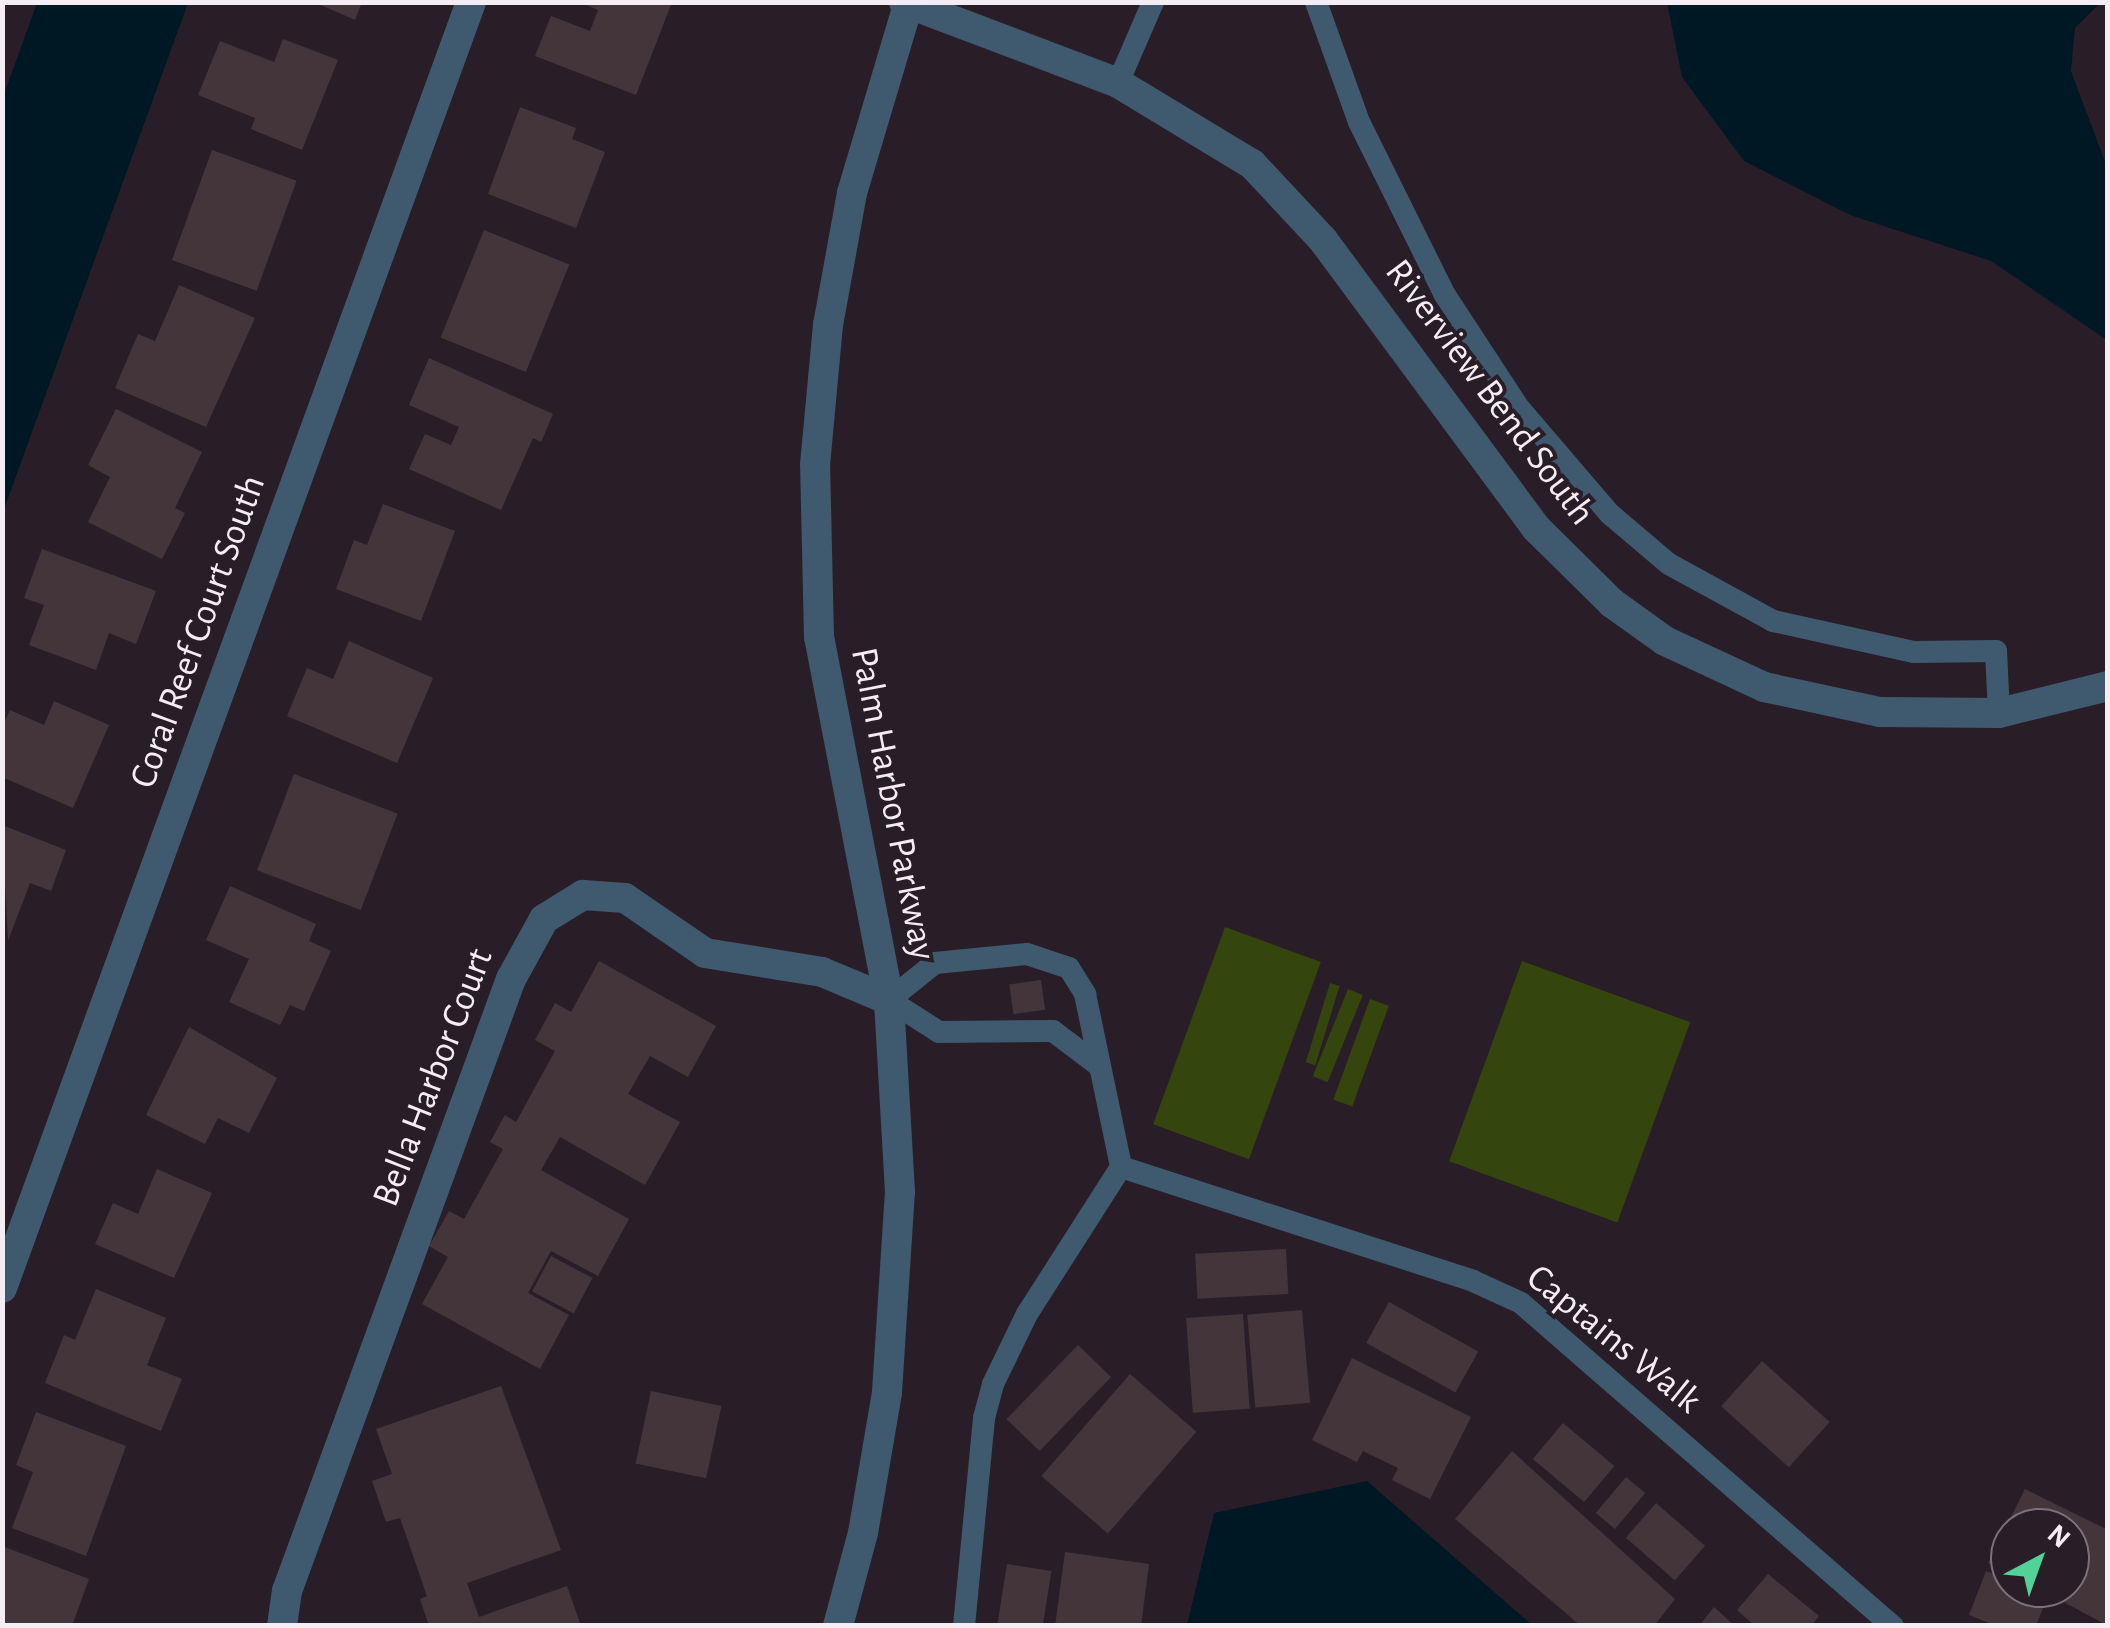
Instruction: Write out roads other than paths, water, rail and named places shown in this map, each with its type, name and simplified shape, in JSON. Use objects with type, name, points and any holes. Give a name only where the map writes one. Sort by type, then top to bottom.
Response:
[{"type":"street","name":"Coral Reef Court South","points":[[2,1288],[472,2]]},
{"type":"street","name":"Riverview Bend South","points":[[907,3],[1118,82],[1202,128],[1278,187],[1514,502],[1573,568],[1639,624],[1713,666],[1794,696],[1912,715],[2000,713],[2108,686]]},
{"type":"street","name":"Palm Harbor Parkway","points":[[838,1626],[869,1502],[896,1327],[900,1192],[889,1000],[819,637],[814,520],[820,388],[839,259],[866,142],[907,3]]},
{"type":"street","name":"Bella Harbor Court","points":[[282,1626],[287,1591],[511,979],[544,919],[583,895],[625,898],[706,953],[822,972],[889,1000]]},
{"type":"lane","points":[[1118,82],[1154,2]]},
{"type":"lane","points":[[1316,2],[1359,122],[1445,295],[1519,408],[1610,514],[1669,564],[1774,621],[1897,649],[1996,651],[2000,713]]},
{"type":"lane","points":[[964,1626],[993,1384],[1027,1314],[1121,1166],[1080,981],[1050,959],[996,955],[935,963],[889,1000],[938,1032],[1053,1031],[1098,1065]]},
{"type":"lane","name":"Captains Walk","points":[[1121,1166],[1474,1281],[1521,1303],[1893,1626]]},
{"type":"water","points":[[37,3],[188,3],[3,512],[3,97]]},
{"type":"water","points":[[1667,3],[2100,3],[2075,28],[2071,71],[2107,167],[2107,340],[1991,261],[1850,215],[1744,161],[1682,77]]},
{"type":"water","points":[[1367,1481],[1532,1625],[1187,1625],[1214,1513]]}]
